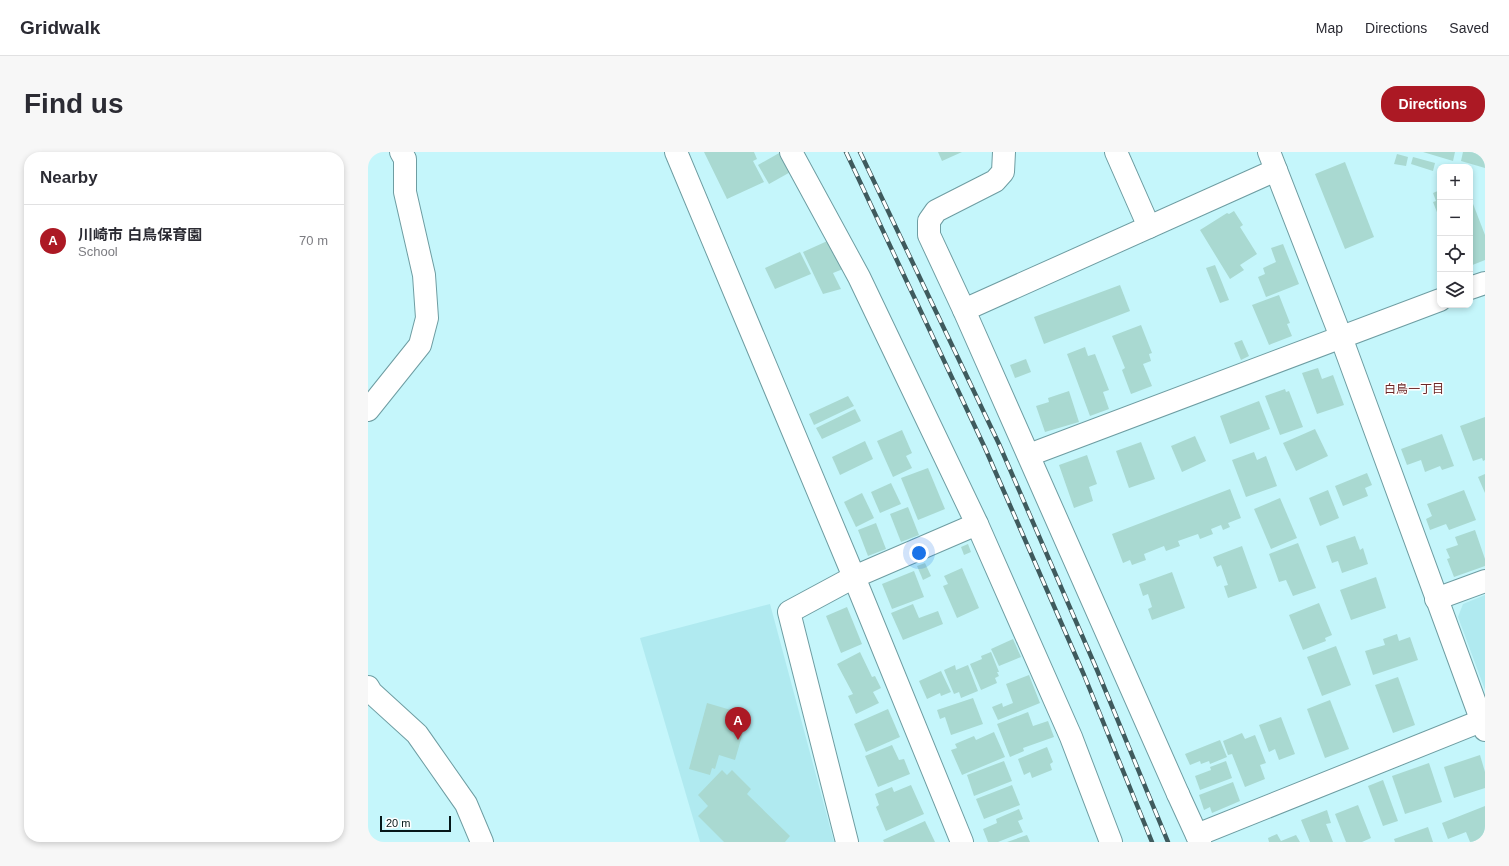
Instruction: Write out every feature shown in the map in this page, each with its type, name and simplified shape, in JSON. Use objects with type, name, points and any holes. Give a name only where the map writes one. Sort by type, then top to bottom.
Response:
[{"type":"street","points":[[368,410],[420,345],[427,318],[424,275],[405,192],[405,159],[401,152]]},
{"type":"street","points":[[676,152],[854,577],[962,842]]},
{"type":"street","points":[[791,152],[859,277],[977,524],[1071,737],[1111,842]]},
{"type":"street","points":[[964,310],[1149,227],[1273,161],[1341,337],[1483,726],[1199,839],[1029,455],[929,235],[929,221],[936,211],[995,181],[1003,172],[1004,152]]},
{"type":"street","points":[[1116,152],[1149,227]]},
{"type":"street","points":[[1473,287],[1485,283]]},
{"type":"street","points":[[1029,455],[1437,301]]},
{"type":"street","points":[[847,842],[789,612],[854,577],[977,524]]},
{"type":"street","points":[[1436,599],[1485,581]]},
{"type":"street","points":[[368,687],[371,692],[417,734],[466,804],[482,842]]},
{"type":"shaded area","points":[[1485,595],[1485,690],[1458,617],[1463,604]]},
{"type":"shaded area","points":[[770,604],[834,842],[700,842],[640,638]]},
{"type":"building","points":[[704,152],[754,152],[757,159],[753,161],[764,182],[727,199]]},
{"type":"building","points":[[781,152],[794,170],[769,184],[758,165]]},
{"type":"building","points":[[938,152],[962,152],[942,161]]},
{"type":"building","points":[[1423,152],[1455,152],[1453,161]]},
{"type":"building","points":[[1463,152],[1485,152],[1485,168],[1461,161]]},
{"type":"building","points":[[1397,154],[1408,157],[1406,166],[1394,164]]},
{"type":"building","points":[[1413,157],[1435,163],[1433,171],[1411,164]]},
{"type":"building","points":[[1345,162],[1374,237],[1345,249],[1315,174]]},
{"type":"building","points":[[1437,191],[1437,212],[1433,202],[1436,201],[1433,193]]},
{"type":"building","points":[[1473,204],[1485,235],[1485,260],[1473,265]]},
{"type":"building","points":[[1234,211],[1243,225],[1240,227],[1257,254],[1240,265],[1244,270],[1230,279],[1200,230],[1227,213],[1229,214]]},
{"type":"building","points":[[834,238],[843,269],[833,273],[841,289],[823,294],[803,252]]},
{"type":"building","points":[[1283,244],[1299,284],[1266,297],[1258,277],[1265,274],[1263,268],[1276,262],[1271,248]]},
{"type":"building","points":[[800,252],[811,274],[775,289],[765,268]]},
{"type":"building","points":[[1215,265],[1229,300],[1220,303],[1206,268]]},
{"type":"building","points":[[1120,285],[1130,311],[1044,344],[1034,317]]},
{"type":"building","points":[[1279,295],[1290,323],[1287,324],[1292,336],[1269,345],[1252,305]]},
{"type":"building","points":[[1141,325],[1152,353],[1149,354],[1151,361],[1143,364],[1152,386],[1131,394],[1122,370],[1125,368],[1112,336]]},
{"type":"building","points":[[1242,340],[1249,356],[1241,360],[1234,343]]},
{"type":"building","points":[[1085,347],[1088,356],[1095,354],[1109,390],[1103,392],[1109,409],[1090,416],[1067,354]]},
{"type":"building","points":[[1026,359],[1031,372],[1015,378],[1010,365]]},
{"type":"building","points":[[1318,368],[1322,379],[1333,375],[1344,405],[1317,414],[1302,373]]},
{"type":"building","points":[[1285,389],[1286,392],[1289,391],[1303,427],[1280,435],[1265,396]]},
{"type":"building","points":[[1069,391],[1079,422],[1045,432],[1036,406],[1049,402],[1048,398]]},
{"type":"building","points":[[848,396],[854,406],[814,425],[809,414]]},
{"type":"building","points":[[1259,401],[1270,429],[1230,444],[1220,416]]},
{"type":"building","points":[[855,409],[861,421],[822,439],[816,428]]},
{"type":"building","points":[[1485,417],[1485,460],[1483,461],[1482,458],[1473,461],[1460,426]]},
{"type":"building","points":[[1315,429],[1328,456],[1296,471],[1283,443]]},
{"type":"building","points":[[902,430],[912,453],[906,456],[912,468],[893,477],[877,441]]},
{"type":"building","points":[[1442,434],[1454,466],[1442,470],[1440,466],[1425,472],[1421,460],[1407,465],[1401,449]]},
{"type":"building","points":[[1195,436],[1206,461],[1182,472],[1171,446]]},
{"type":"building","points":[[865,441],[873,459],[840,475],[832,457]]},
{"type":"building","points":[[1141,442],[1155,479],[1129,488],[1116,451]]},
{"type":"building","points":[[1254,452],[1257,460],[1266,456],[1277,486],[1246,497],[1232,460]]},
{"type":"building","points":[[1087,455],[1097,484],[1089,487],[1093,501],[1074,508],[1059,465]]},
{"type":"building","points":[[928,468],[945,509],[918,520],[901,478]]},
{"type":"building","points":[[1367,473],[1372,485],[1365,488],[1368,496],[1343,506],[1335,486]]},
{"type":"building","points":[[1485,474],[1485,493],[1478,477]]},
{"type":"building","points":[[891,483],[901,504],[880,513],[871,492]]},
{"type":"building","points":[[1230,489],[1241,518],[1228,523],[1230,527],[1223,530],[1221,525],[1211,529],[1213,534],[1200,539],[1198,534],[1178,541],[1180,546],[1166,551],[1164,546],[1144,554],[1146,560],[1132,565],[1130,560],[1123,563],[1112,534]]},
{"type":"building","points":[[1328,490],[1339,518],[1320,526],[1309,498]]},
{"type":"building","points":[[1464,490],[1476,520],[1449,530],[1446,524],[1430,530],[1426,519],[1432,516],[1427,504]]},
{"type":"building","points":[[862,493],[874,518],[856,527],[844,502]]},
{"type":"building","points":[[1280,498],[1297,538],[1271,549],[1254,509]]},
{"type":"building","points":[[908,507],[919,535],[901,542],[890,514]]},
{"type":"building","points":[[876,523],[886,549],[868,556],[858,530]]},
{"type":"building","points":[[1475,530],[1485,559],[1485,566],[1454,577],[1447,559],[1450,558],[1446,549],[1458,545],[1455,537]]},
{"type":"building","points":[[1355,536],[1360,550],[1363,548],[1368,564],[1342,573],[1338,561],[1332,563],[1326,546]]},
{"type":"building","points":[[1298,543],[1316,588],[1293,596],[1286,580],[1279,582],[1269,554]]},
{"type":"building","points":[[968,544],[971,552],[964,555],[961,547]]},
{"type":"building","points":[[1242,546],[1257,588],[1228,598],[1224,586],[1228,585],[1221,565],[1217,567],[1213,557]]},
{"type":"building","points":[[925,563],[931,576],[923,580],[917,566]]},
{"type":"building","points":[[962,568],[979,608],[957,618],[943,586],[948,584],[944,576]]},
{"type":"building","points":[[914,571],[924,597],[892,609],[882,584]]},
{"type":"building","points":[[1172,572],[1185,608],[1152,620],[1148,609],[1152,607],[1148,594],[1143,596],[1139,584]]},
{"type":"building","points":[[1376,577],[1386,608],[1351,620],[1340,590]]},
{"type":"building","points":[[1319,603],[1332,635],[1325,638],[1326,641],[1303,650],[1289,615]]},
{"type":"building","points":[[913,604],[919,618],[938,611],[943,624],[903,640],[891,613]]},
{"type":"building","points":[[847,607],[862,644],[841,653],[826,616]]},
{"type":"building","points":[[1397,634],[1399,641],[1410,637],[1418,660],[1373,675],[1365,651],[1385,645],[1383,639]]},
{"type":"building","points":[[1013,639],[1021,657],[999,666],[991,649]]},
{"type":"building","points":[[1336,646],[1351,685],[1322,696],[1307,657]]},
{"type":"building","points":[[860,652],[872,677],[875,676],[881,688],[873,692],[879,703],[856,714],[848,696],[853,694],[837,664]]},
{"type":"building","points":[[991,652],[999,672],[997,672],[999,676],[995,678],[997,683],[981,690],[970,664],[982,659],[981,656]]},
{"type":"building","points":[[955,665],[956,670],[968,665],[978,691],[961,698],[959,692],[954,694],[944,670]]},
{"type":"building","points":[[941,671],[951,692],[941,696],[940,693],[927,699],[919,681]]},
{"type":"building","points":[[1029,675],[1040,703],[998,720],[992,707],[1002,703],[1003,707],[1013,703],[1006,684]]},
{"type":"building","points":[[1398,677],[1415,725],[1393,733],[1375,685]]},
{"type":"building","points":[[973,698],[983,724],[951,735],[945,717],[940,719],[937,710]]},
{"type":"building","points":[[1330,700],[1349,749],[1325,758],[1307,709]]},
{"type":"building","points":[[707,703],[748,715],[735,760],[719,755],[715,769],[712,768],[710,775],[689,769]]},
{"type":"building","points":[[888,709],[900,737],[866,752],[854,724]]},
{"type":"building","points":[[1028,712],[1033,726],[1048,721],[1054,737],[1023,748],[1024,751],[1010,757],[997,724]]},
{"type":"building","points":[[1281,717],[1295,754],[1279,760],[1275,749],[1269,752],[1259,725]]},
{"type":"building","points":[[994,732],[1005,757],[962,775],[951,750],[957,748],[955,744],[974,736],[976,740]]},
{"type":"building","points":[[1242,733],[1245,739],[1255,735],[1266,763],[1260,765],[1265,779],[1245,787],[1232,754],[1228,755],[1223,741]]},
{"type":"building","points":[[1220,740],[1227,757],[1210,764],[1209,761],[1201,764],[1200,761],[1190,765],[1185,754]]},
{"type":"building","points":[[892,745],[899,760],[904,759],[910,774],[878,787],[865,756]]},
{"type":"building","points":[[1047,747],[1053,762],[1050,764],[1052,770],[1032,778],[1030,772],[1024,775],[1018,759]]},
{"type":"building","points":[[1480,755],[1485,772],[1485,788],[1454,798],[1444,767]]},
{"type":"building","points":[[1004,761],[1012,781],[974,796],[967,775]]},
{"type":"building","points":[[1226,761],[1232,778],[1200,790],[1195,776],[1211,770],[1210,767]]},
{"type":"building","points":[[1429,763],[1442,802],[1405,814],[1392,776]]},
{"type":"building","points":[[722,770],[727,775],[732,770],[751,789],[747,794],[790,836],[785,842],[724,842],[698,816],[708,806],[698,795]]},
{"type":"building","points":[[1383,780],[1398,821],[1383,826],[1368,786]]},
{"type":"building","points":[[1233,782],[1240,801],[1212,813],[1210,807],[1204,810],[1199,795]]},
{"type":"building","points":[[911,785],[924,814],[886,831],[876,807],[879,805],[875,794],[892,787],[894,792]]},
{"type":"building","points":[[1012,785],[1020,805],[984,819],[976,799]]},
{"type":"building","points":[[1358,805],[1371,838],[1362,842],[1346,842],[1335,814]]},
{"type":"building","points":[[1485,806],[1485,838],[1475,842],[1470,842],[1466,832],[1448,839],[1442,823]]},
{"type":"building","points":[[1019,809],[1023,819],[1018,821],[1023,832],[998,842],[988,842],[983,829],[997,823],[996,819]]},
{"type":"building","points":[[1327,810],[1331,823],[1326,824],[1333,842],[1310,842],[1301,820]]},
{"type":"building","points":[[925,821],[935,842],[884,842],[883,840]]},
{"type":"building","points":[[1428,827],[1433,842],[1395,842],[1394,839]]},
{"type":"building","points":[[1277,834],[1281,841],[1296,835],[1300,842],[1269,842],[1268,838]]},
{"type":"building","points":[[1027,835],[1030,842],[1007,842]]},
{"type":"railway","points":[[846,152],[985,448],[1084,675],[1152,842]]},
{"type":"railway","points":[[860,152],[999,444],[1097,670],[1168,842]]},
{"type":"place","name":"川崎市 白鳥保育園","points":[[738,740]]},
{"type":"district","name":"白鳥一丁目","points":[[1414,389]]}]
